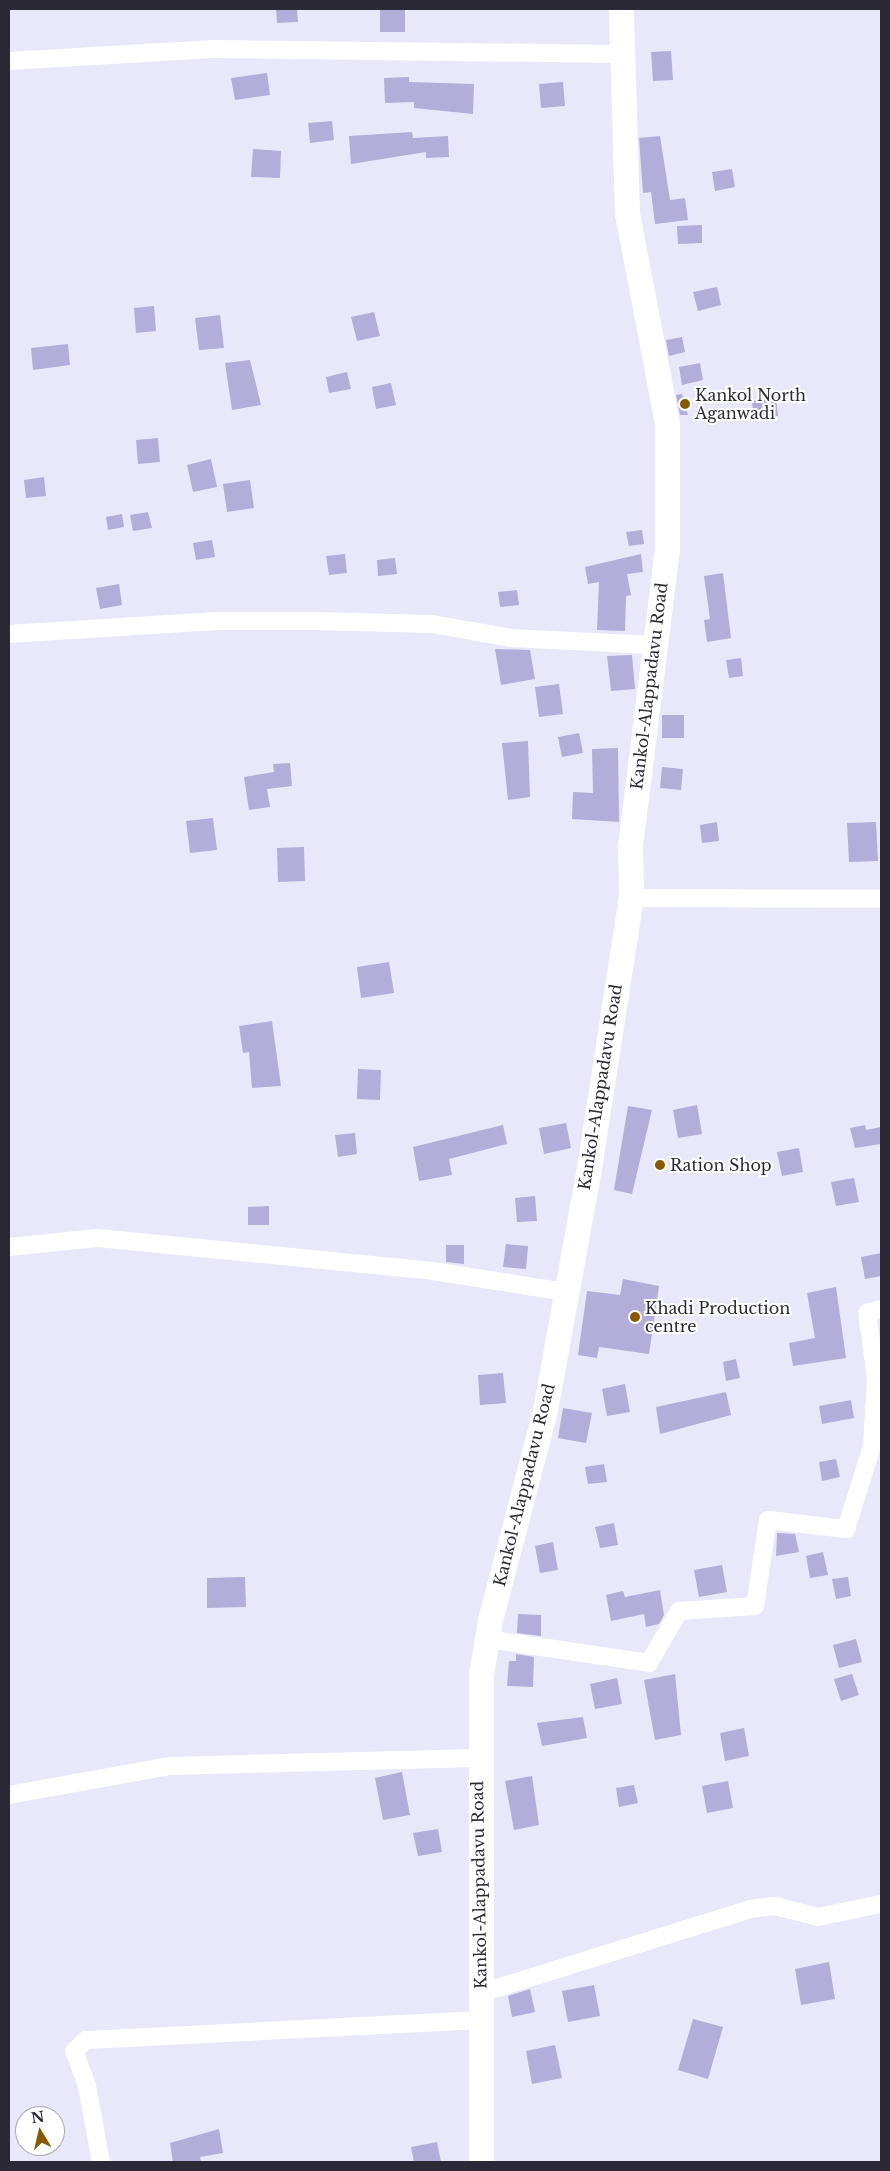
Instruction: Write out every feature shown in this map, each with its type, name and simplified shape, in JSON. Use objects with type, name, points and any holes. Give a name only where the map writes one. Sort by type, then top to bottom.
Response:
[{"type":"main road","name":"Kankol-Alappadavu Road","points":[[481,2162],[478,1758],[487,1640],[545,1410],[631,898],[630,846],[653,645],[667,551],[667,423],[627,214],[620,9]]},
{"type":"street","points":[[9,60],[213,49],[623,54]]},
{"type":"street","points":[[9,634],[213,622],[315,621],[432,624],[511,638],[653,645]]},
{"type":"street","points":[[631,898],[881,898]]},
{"type":"street","points":[[9,1248],[98,1238],[433,1271],[565,1292]]},
{"type":"street","points":[[487,1640],[649,1663],[679,1610],[755,1606],[768,1520],[846,1529],[872,1446],[876,1378],[868,1313],[881,1309]]},
{"type":"street","points":[[9,1795],[170,1766],[478,1758]]},
{"type":"street","points":[[481,1993],[750,1909],[775,1906],[818,1917],[881,1904]]},
{"type":"street","points":[[101,2162],[88,2086],[74,2051],[86,2040],[480,2020]]},
{"type":"building","points":[[276,9],[297,9],[298,22],[277,23]]},
{"type":"building","points":[[380,10],[405,10],[405,32],[380,32]]},
{"type":"building","points":[[671,51],[673,80],[653,81],[651,52]]},
{"type":"building","points":[[267,73],[270,95],[235,100],[231,78]]},
{"type":"building","points":[[409,77],[409,82],[474,84],[473,114],[414,108],[414,102],[385,103],[384,78]]},
{"type":"building","points":[[563,82],[565,106],[541,108],[539,84]]},
{"type":"building","points":[[332,121],[334,140],[310,143],[308,123]]},
{"type":"building","points":[[412,132],[413,138],[448,136],[449,157],[426,158],[426,152],[351,164],[349,136]]},
{"type":"building","points":[[660,136],[670,200],[685,198],[688,220],[655,224],[651,192],[643,193],[639,138]]},
{"type":"building","points":[[253,149],[281,151],[280,178],[251,177]]},
{"type":"building","points":[[732,169],[735,187],[715,191],[712,172]]},
{"type":"building","points":[[702,225],[702,243],[678,244],[677,226]]},
{"type":"building","points":[[717,287],[721,305],[698,311],[693,292]]},
{"type":"building","points":[[154,306],[156,331],[136,333],[134,308]]},
{"type":"building","points":[[374,312],[380,336],[357,341],[351,317]]},
{"type":"building","points":[[220,315],[224,348],[199,350],[195,318]]},
{"type":"building","points":[[682,337],[685,352],[669,356],[666,340]]},
{"type":"building","points":[[68,344],[70,365],[33,370],[31,348]]},
{"type":"building","points":[[250,360],[261,405],[232,410],[225,363]]},
{"type":"building","points":[[700,363],[703,380],[682,385],[679,367]]},
{"type":"building","points":[[347,372],[351,389],[329,393],[326,377]]},
{"type":"building","points":[[391,383],[396,405],[376,409],[372,387]]},
{"type":"building","points":[[682,394],[688,415],[680,415],[676,395]]},
{"type":"building","points":[[776,398],[778,416],[754,419],[752,401]]},
{"type":"building","points":[[158,438],[160,462],[138,464],[136,440]]},
{"type":"building","points":[[211,459],[217,487],[193,492],[187,465]]},
{"type":"building","points":[[44,477],[46,496],[26,498],[24,480]]},
{"type":"building","points":[[250,480],[254,508],[227,512],[223,484]]},
{"type":"building","points":[[148,512],[152,528],[133,531],[130,515]]},
{"type":"building","points":[[122,514],[124,527],[108,530],[106,517]]},
{"type":"building","points":[[642,530],[644,544],[629,546],[626,532]]},
{"type":"building","points":[[212,540],[215,557],[196,560],[193,543]]},
{"type":"building","points":[[345,554],[347,573],[329,575],[326,556]]},
{"type":"building","points":[[641,554],[643,572],[627,574],[631,595],[626,596],[625,631],[597,630],[599,582],[588,584],[585,567]]},
{"type":"building","points":[[395,558],[397,574],[378,576],[377,560]]},
{"type":"building","points":[[723,573],[731,638],[707,642],[704,620],[710,619],[704,576]]},
{"type":"building","points":[[119,584],[122,605],[100,609],[96,588]]},
{"type":"building","points":[[517,590],[519,605],[500,607],[498,592]]},
{"type":"building","points":[[495,649],[530,650],[535,679],[501,685]]},
{"type":"building","points":[[632,655],[635,689],[611,691],[607,656]]},
{"type":"building","points":[[741,658],[743,676],[729,678],[726,660]]},
{"type":"building","points":[[559,684],[563,714],[539,717],[535,687]]},
{"type":"building","points":[[662,715],[684,715],[684,738],[662,738]]},
{"type":"building","points":[[579,733],[583,753],[562,757],[558,737]]},
{"type":"building","points":[[528,741],[530,797],[508,800],[502,743]]},
{"type":"building","points":[[618,748],[619,822],[572,819],[573,792],[593,793],[592,749]]},
{"type":"building","points":[[290,763],[292,786],[267,789],[270,807],[249,810],[244,777],[274,772],[273,764]]},
{"type":"building","points":[[662,767],[683,769],[681,790],[660,788]]},
{"type":"building","points":[[213,818],[217,850],[190,853],[186,821]]},
{"type":"building","points":[[717,822],[719,841],[702,843],[700,825]]},
{"type":"building","points":[[876,822],[878,861],[849,862],[847,823]]},
{"type":"building","points":[[304,847],[305,881],[278,882],[277,848]]},
{"type":"building","points":[[389,962],[394,993],[361,998],[357,967]]},
{"type":"building","points":[[272,1021],[281,1086],[252,1088],[249,1052],[243,1053],[239,1026]]},
{"type":"building","points":[[358,1069],[381,1070],[380,1100],[357,1099]]},
{"type":"building","points":[[697,1105],[702,1134],[678,1138],[673,1110]]},
{"type":"building","points":[[628,1106],[652,1110],[632,1194],[614,1190]]},
{"type":"building","points":[[566,1123],[571,1148],[544,1154],[539,1128]]},
{"type":"building","points":[[503,1125],[507,1144],[449,1159],[452,1175],[419,1181],[413,1147]]},
{"type":"building","points":[[865,1125],[866,1130],[881,1127],[881,1144],[855,1148],[850,1128]]},
{"type":"building","points":[[355,1133],[357,1154],[338,1157],[335,1135]]},
{"type":"building","points":[[799,1148],[803,1172],[782,1176],[777,1152]]},
{"type":"building","points":[[854,1178],[859,1202],[836,1206],[831,1182]]},
{"type":"building","points":[[535,1196],[537,1221],[517,1222],[515,1198]]},
{"type":"building","points":[[269,1206],[269,1225],[248,1225],[248,1207]]},
{"type":"building","points":[[506,1244],[528,1246],[526,1269],[503,1267]]},
{"type":"building","points":[[446,1245],[464,1245],[464,1264],[446,1262]]},
{"type":"building","points":[[881,1253],[881,1276],[865,1279],[861,1257]]},
{"type":"building","points":[[623,1279],[659,1286],[649,1354],[599,1347],[597,1358],[578,1355],[587,1291],[620,1295]]},
{"type":"building","points":[[836,1287],[846,1358],[793,1366],[789,1343],[815,1338],[807,1293]]},
{"type":"building","points":[[736,1359],[740,1378],[726,1381],[723,1362]]},
{"type":"building","points":[[503,1373],[506,1403],[480,1405],[478,1375]]},
{"type":"building","points":[[625,1384],[630,1412],[607,1416],[602,1389]]},
{"type":"building","points":[[726,1392],[731,1415],[660,1434],[656,1407]]},
{"type":"building","points":[[851,1400],[854,1418],[822,1424],[819,1406]]},
{"type":"building","points":[[563,1408],[592,1413],[586,1443],[558,1438]]},
{"type":"building","points":[[836,1459],[840,1477],[822,1481],[819,1462]]},
{"type":"building","points":[[604,1464],[607,1482],[588,1484],[585,1467]]},
{"type":"building","points":[[614,1523],[618,1545],[600,1548],[595,1527]]},
{"type":"building","points":[[777,1533],[795,1534],[799,1552],[776,1556]]},
{"type":"building","points":[[553,1542],[558,1570],[540,1573],[535,1546]]},
{"type":"building","points":[[823,1552],[828,1575],[810,1578],[806,1556]]},
{"type":"building","points":[[722,1565],[727,1592],[699,1597],[694,1570]]},
{"type":"building","points":[[245,1577],[246,1607],[207,1608],[207,1578]]},
{"type":"building","points":[[848,1577],[851,1596],[836,1599],[832,1579]]},
{"type":"building","points":[[660,1590],[664,1615],[659,1624],[646,1627],[644,1614],[611,1621],[606,1595],[623,1591],[625,1597]]},
{"type":"building","points":[[518,1614],[541,1615],[541,1636],[517,1633]]},
{"type":"building","points":[[856,1639],[862,1662],[839,1668],[833,1645]]},
{"type":"building","points":[[516,1654],[534,1657],[533,1687],[507,1686],[509,1661],[516,1661]]},
{"type":"building","points":[[675,1674],[681,1735],[655,1740],[644,1680]]},
{"type":"building","points":[[852,1674],[859,1695],[841,1701],[834,1679]]},
{"type":"building","points":[[617,1678],[622,1704],[595,1709],[590,1684]]},
{"type":"building","points":[[583,1717],[587,1738],[542,1746],[537,1723]]},
{"type":"building","points":[[744,1728],[749,1756],[725,1761],[720,1733]]},
{"type":"building","points":[[402,1772],[410,1815],[383,1820],[375,1778]]},
{"type":"building","points":[[532,1776],[539,1825],[514,1830],[505,1781]]},
{"type":"building","points":[[728,1781],[733,1808],[707,1813],[702,1786]]},
{"type":"building","points":[[634,1785],[638,1803],[619,1807],[616,1788]]},
{"type":"building","points":[[438,1829],[442,1852],[418,1856],[413,1833]]},
{"type":"building","points":[[829,1962],[835,1999],[801,2005],[795,1969]]},
{"type":"building","points":[[594,1985],[600,2016],[568,2022],[562,1991]]},
{"type":"building","points":[[530,1989],[535,2012],[512,2017],[508,1996]]},
{"type":"building","points":[[693,2019],[723,2027],[708,2079],[678,2070]]},
{"type":"building","points":[[555,2045],[562,2078],[532,2084],[526,2051]]},
{"type":"building","points":[[219,2129],[223,2153],[200,2157],[201,2162],[173,2162],[170,2143]]},
{"type":"building","points":[[437,2142],[441,2162],[414,2162],[411,2147]]},
{"type":"place","name":"Kankol North Aganwadi","points":[[685,404]]},
{"type":"place","name":"Ration Shop","points":[[660,1165]]},
{"type":"place","name":"Khadi Production centre","points":[[635,1317]]}]
